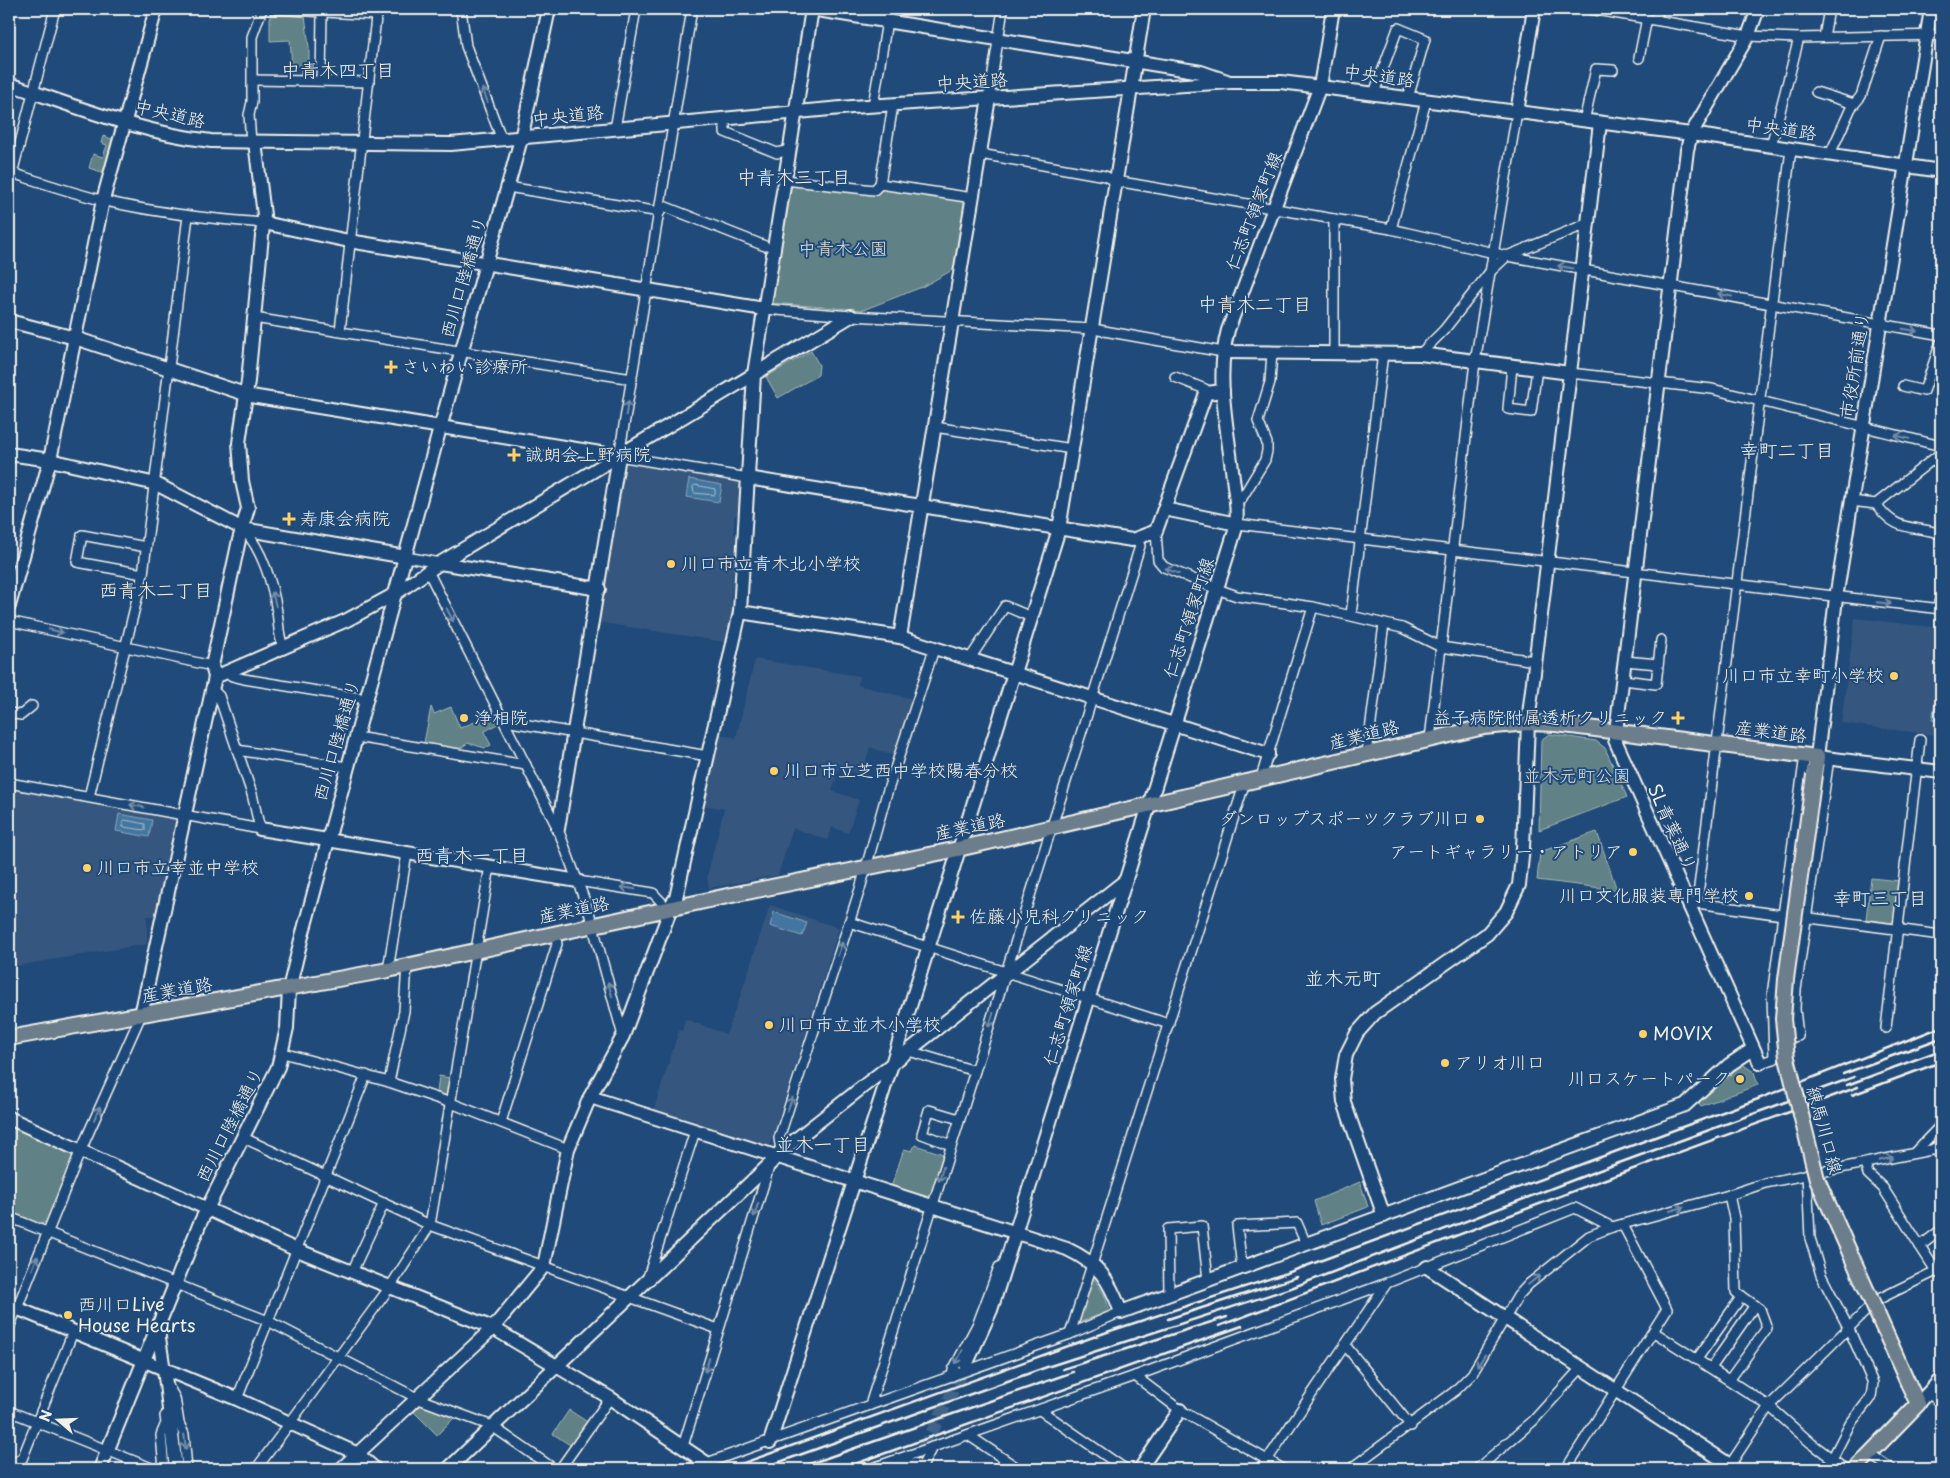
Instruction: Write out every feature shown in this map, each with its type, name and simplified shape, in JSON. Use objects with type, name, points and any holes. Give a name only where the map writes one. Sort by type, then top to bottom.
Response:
[{"type":"main road","name":"産業道路","points":[[9,1038],[388,970],[593,924],[958,849],[1244,785],[1367,753],[1484,727],[1528,723],[1817,757]]},
{"type":"main road","name":"練馬川口線","points":[[1817,757],[1786,979],[1783,1019],[1787,1058],[1817,1179],[1918,1404]]},
{"type":"main road","points":[[1855,1469],[1918,1404]]},
{"type":"street","points":[[9,185],[10,173],[34,92],[55,9]]},
{"type":"street","points":[[9,606],[50,460],[103,200],[156,9]]},
{"type":"street","points":[[9,1328],[13,1307],[48,1233],[80,1152],[141,1015],[185,816],[248,508],[242,481],[239,443],[264,223],[249,115],[252,102],[252,37],[262,9]]},
{"type":"street","points":[[274,9],[322,12],[376,12],[363,144],[360,149],[340,331]]},
{"type":"street","points":[[461,9],[466,46],[502,140]]},
{"type":"street","name":"西川口陸橋通り","points":[[176,1469],[159,1338],[159,1324],[207,1207],[273,1080],[283,1053],[289,989],[327,840],[521,139],[549,9]]},
{"type":"street","points":[[615,129],[636,9]]},
{"type":"street","points":[[558,829],[599,589],[692,9]]},
{"type":"street","points":[[341,1469],[493,1328],[544,1266],[568,1149],[590,1097],[623,1036],[668,916],[668,909],[676,898],[740,612],[754,374],[812,9],[1136,60],[1201,72],[1230,82]]},
{"type":"street","points":[[873,106],[889,9]]},
{"type":"street","points":[[900,638],[1003,9]]},
{"type":"street","points":[[770,1442],[892,1064],[1058,529],[1093,329],[1144,9]]},
{"type":"street","name":"仁志町領家町線","points":[[966,1365],[991,1310],[1237,524],[1236,500],[1223,391],[1223,352],[1228,330],[1320,86],[1333,9]]},
{"type":"street","points":[[1430,739],[1475,362],[1492,251],[1534,9]]},
{"type":"street","points":[[1590,9],[1622,11],[1652,19],[1748,36],[1799,38],[1941,36]]},
{"type":"street","points":[[1639,58],[1652,19],[1658,9]]},
{"type":"street","points":[[1616,732],[1691,134],[1748,36],[1758,9]]},
{"type":"street","points":[[1824,37],[1829,9]]},
{"type":"street","name":"市役所前通り","points":[[1817,757],[1836,598],[1931,9]]},
{"type":"street","points":[[321,81],[322,12]]},
{"type":"street","points":[[1374,93],[1398,28],[1425,39],[1408,98]]},
{"type":"street","points":[[1830,154],[1854,104],[1861,96],[1881,36]]},
{"type":"street","points":[[1771,146],[1799,38]]},
{"type":"street","points":[[1584,121],[1596,69],[1613,70]]},
{"type":"street","points":[[252,80],[369,82]]},
{"type":"street","name":"中央道路","points":[[9,84],[125,122],[188,138],[253,142],[451,144],[873,106],[1268,81],[1320,86],[1691,134],[1941,170]]},
{"type":"street","points":[[1816,92],[1854,104]]},
{"type":"street","points":[[1390,228],[1426,100]]},
{"type":"street","points":[[785,180],[874,190],[880,184],[893,105]]},
{"type":"street","points":[[725,119],[725,132],[777,153],[790,150]]},
{"type":"street","points":[[1384,1216],[1344,1102],[1342,1079],[1346,1055],[1357,1033],[1376,1013],[1487,934],[1506,912],[1519,885],[1523,848],[1528,723],[1600,123]]},
{"type":"street","points":[[1792,149],[1718,744],[1693,906],[1783,915],[1941,935]]},
{"type":"street","points":[[980,154],[1105,176],[1116,181],[1390,228],[1507,256],[1941,335]]},
{"type":"street","points":[[10,173],[103,200],[188,216],[264,223],[349,241],[764,310],[1093,329],[1223,352],[1420,354],[1712,389],[1941,446]]},
{"type":"street","points":[[880,184],[973,198]]},
{"type":"street","points":[[508,187],[660,209],[765,246]]},
{"type":"street","points":[[89,797],[142,574],[156,484],[188,216]]},
{"type":"street","points":[[1334,219],[1334,352]]},
{"type":"street","points":[[1420,354],[1444,330],[1489,274],[1507,256],[1589,223]]},
{"type":"street","points":[[9,621],[126,647],[212,677],[227,672],[283,646],[348,620],[395,594],[440,563],[851,316]]},
{"type":"street","points":[[254,318],[462,350],[632,379]]},
{"type":"street","points":[[9,321],[75,338],[245,394],[440,428],[1058,529],[1132,540],[1156,531]]},
{"type":"street","points":[[1903,386],[1924,392],[1941,342]]},
{"type":"street","points":[[1236,500],[1242,498],[1265,460],[1267,442],[1258,421],[1270,382],[1272,352]]},
{"type":"street","points":[[1351,615],[1383,353]]},
{"type":"street","points":[[1512,366],[1508,409],[1531,412],[1537,369]]},
{"type":"street","points":[[1175,377],[1205,389],[1206,393]]},
{"type":"street","points":[[1206,393],[1223,391]]},
{"type":"street","points":[[1206,393],[1156,531],[1158,560],[1164,567],[1237,596],[1313,607],[1351,615],[1402,628],[1441,647],[1535,661]]},
{"type":"street","points":[[935,426],[1072,449]]},
{"type":"street","points":[[1876,504],[1941,453]]},
{"type":"street","points":[[9,454],[50,460],[156,484],[243,529],[599,589]]},
{"type":"street","points":[[1851,501],[1876,504],[1894,522],[1906,528],[1941,534]]},
{"type":"street","points":[[1164,509],[1237,524],[1453,549],[1836,598],[1939,609],[1941,596]]},
{"type":"street","points":[[243,529],[251,537],[269,580],[283,646]]},
{"type":"street","points":[[142,574],[77,562],[82,535],[146,547]]},
{"type":"street","points":[[870,1405],[1093,699],[1140,546],[1137,538]]},
{"type":"street","points":[[428,571],[558,829],[593,924],[623,1036]]},
{"type":"street","points":[[969,660],[1005,606],[1031,617]]},
{"type":"street","points":[[1260,781],[1313,607]]},
{"type":"street","points":[[740,612],[900,638],[1268,754]]},
{"type":"street","points":[[1367,753],[1384,624]]},
{"type":"street","points":[[1623,680],[1656,684],[1661,640]]},
{"type":"street","points":[[683,1446],[718,1329],[776,1157],[779,1138],[849,922],[934,648]]},
{"type":"street","points":[[1625,661],[1658,664]]},
{"type":"street","points":[[227,672],[232,676],[244,679],[366,698]]},
{"type":"street","points":[[212,677],[252,794],[260,829]]},
{"type":"street","points":[[9,712],[21,715],[32,706]]},
{"type":"street","points":[[505,721],[708,756]]},
{"type":"street","name":"SL青葉通り","points":[[1616,732],[1617,746],[1693,906],[1760,1063]]},
{"type":"street","points":[[356,737],[526,765]]},
{"type":"street","points":[[1886,1028],[1920,740]]},
{"type":"street","points":[[236,750],[347,767]]},
{"type":"street","points":[[1760,1063],[1774,1059],[1772,995],[1783,915],[1817,757]]},
{"type":"street","points":[[1772,1042],[1798,1036],[1796,990],[1806,918],[1817,757]]},
{"type":"street","name":"産業道路","points":[[1817,757],[1941,772]]},
{"type":"street","points":[[9,783],[260,829],[653,892],[668,909]]},
{"type":"street","points":[[1070,1334],[1244,785]]},
{"type":"street","points":[[388,970],[407,853]]},
{"type":"street","points":[[256,1469],[390,1287],[430,1225],[490,866]]},
{"type":"street","points":[[448,1469],[776,1157],[1006,973],[1126,880]]},
{"type":"street","points":[[849,922],[1169,1024]]},
{"type":"street","points":[[501,1122],[557,944],[556,932]]},
{"type":"street","points":[[389,1082],[404,1011],[407,965]]},
{"type":"street","points":[[690,1469],[1070,1334],[1169,1294],[1685,1105],[1704,1090],[1729,1065],[1753,1049]]},
{"type":"street","points":[[908,1051],[975,1071]]},
{"type":"street","points":[[283,1053],[389,1082],[451,1103],[568,1149]]},
{"type":"street","points":[[237,1399],[366,1075]]},
{"type":"street","points":[[590,1097],[1066,1249],[1093,1263],[1112,1289],[1121,1312]]},
{"type":"street","points":[[951,1144],[922,1134],[929,1110],[959,1119]]},
{"type":"street","points":[[9,1118],[80,1152],[207,1207],[297,1250],[493,1328],[558,1365],[708,1464]]},
{"type":"street","points":[[1915,1152],[1941,1125]]},
{"type":"street","points":[[647,1280],[695,1131]]},
{"type":"street","points":[[244,1138],[430,1225],[718,1329]]},
{"type":"street","points":[[1350,1469],[1455,1392],[1472,1374],[1518,1296],[1529,1284],[1589,1236],[1612,1227],[1729,1195],[1765,1183],[1866,1164],[1915,1152],[1939,1149]]},
{"type":"street","points":[[1427,1267],[1733,1467],[1770,1406],[1877,1300],[1939,1273],[1883,1188],[1868,1174],[1866,1164]]},
{"type":"street","points":[[1807,1174],[1810,1238],[1821,1276],[1849,1329],[1873,1383],[1871,1397],[1850,1424],[1832,1459]]},
{"type":"street","points":[[1729,1195],[1734,1218],[1736,1292],[1760,1309],[1767,1328],[1730,1379]]},
{"type":"street","points":[[352,1272],[384,1204]]},
{"type":"street","points":[[902,1469],[915,1465],[932,1447],[1135,1376],[1387,1283],[1576,1208],[1612,1227]]},
{"type":"street","points":[[9,1217],[268,1322],[418,1399],[492,1426],[554,1469]]},
{"type":"street","points":[[1242,1268],[1237,1226],[1297,1223],[1306,1244]]},
{"type":"street","points":[[1571,1468],[1667,1309],[1623,1225]]},
{"type":"street","points":[[1169,1294],[1168,1229],[1202,1226],[1208,1280]]},
{"type":"street","points":[[1920,1246],[1941,1230]]},
{"type":"street","points":[[952,1376],[952,1370],[978,1323],[998,1269],[1010,1250]]},
{"type":"street","points":[[1261,1469],[1387,1283]]},
{"type":"street","points":[[1697,1359],[1742,1296]]},
{"type":"street","points":[[1711,1368],[1755,1305]]},
{"type":"street","points":[[13,1307],[144,1360],[291,1423],[358,1454],[375,1469]]},
{"type":"street","points":[[100,1469],[159,1324]]},
{"type":"street","points":[[9,1464],[22,1459],[73,1332]]},
{"type":"street","points":[[1654,1332],[1770,1406],[1846,1469]]},
{"type":"street","points":[[1345,1346],[1411,1426]]},
{"type":"street","points":[[1477,1469],[1533,1421],[1581,1368]]},
{"type":"street","points":[[1135,1376],[1180,1410],[1284,1469]]},
{"type":"street","points":[[1918,1404],[1941,1379]]},
{"type":"street","points":[[164,1469],[161,1435],[166,1423],[164,1400],[166,1384]]},
{"type":"street","points":[[166,1384],[175,1398],[179,1423],[184,1434],[187,1469]]},
{"type":"street","points":[[1928,1393],[1941,1402]]},
{"type":"street","points":[[560,1469],[610,1398]]},
{"type":"street","points":[[1040,1410],[1126,1469]]},
{"type":"street","points":[[1140,1469],[1180,1410]]},
{"type":"street","points":[[9,1411],[154,1469]]},
{"type":"street","points":[[968,1434],[1019,1469]]},
{"type":"street","points":[[870,1469],[915,1465],[932,1447]]},
{"type":"street","points":[[1869,1454],[1892,1469]]},
{"type":"shaded area","name":"川口市立青木北小学校","points":[[627,463],[738,482],[741,485],[738,514],[734,517],[734,534],[736,537],[731,603],[733,607],[724,642],[597,622],[622,467]]},
{"type":"shaded area","name":"川口市立幸町小学校","points":[[1855,618],[1941,628],[1941,736],[1841,723]]},
{"type":"shaded area","name":"川口市立芝西中学校陽春分校","points":[[755,659],[859,676],[858,685],[912,699],[896,757],[870,747],[862,775],[839,768],[832,791],[859,800],[848,833],[832,827],[828,840],[793,828],[778,875],[709,888],[707,876],[724,809],[704,805],[719,734],[736,738]]},
{"type":"shaded area","name":"川口市立幸並中学校","points":[[9,786],[174,817],[176,821],[155,916],[147,916],[147,944],[9,967]]},
{"type":"shaded area","name":"川口市立並木小学校","points":[[770,905],[839,928],[769,1148],[653,1112],[679,1030],[682,1031],[685,1019],[726,1034]]},
{"type":"green space","points":[[270,12],[305,15],[309,47],[309,79],[301,79],[301,66],[292,66],[290,40],[270,41]]},
{"type":"green space","points":[[103,136],[115,140],[105,173],[89,168],[93,154],[103,157],[107,145],[101,143]]},
{"type":"green space","name":"中青木公園","points":[[794,184],[875,194],[884,188],[964,200],[968,203],[956,268],[922,287],[863,310],[771,303],[790,186]]},
{"type":"green space","points":[[811,351],[819,365],[818,375],[778,398],[766,377]]},
{"type":"green space","name":"浄相院","points":[[431,707],[434,714],[451,707],[460,728],[494,714],[499,723],[484,732],[491,745],[485,748],[468,743],[459,749],[424,743]]},
{"type":"green space","name":"並木元町公園","points":[[1549,734],[1596,741],[1605,748],[1627,797],[1539,830],[1541,740]]},
{"type":"green space","points":[[1597,832],[1617,890],[1537,880],[1540,852]]},
{"type":"green space","points":[[1871,878],[1899,881],[1894,921],[1892,923],[1866,919]]},
{"type":"green space","name":"川口スケートパーク","points":[[1742,1064],[1754,1072],[1758,1085],[1701,1106],[1698,1102]]},
{"type":"green space","points":[[439,1076],[450,1078],[448,1096],[437,1093]]},
{"type":"green space","points":[[9,1126],[70,1154],[73,1158],[46,1222],[41,1224],[9,1211]]},
{"type":"green space","points":[[915,1145],[943,1154],[929,1200],[891,1187],[904,1149],[912,1151]]},
{"type":"green space","points":[[1360,1182],[1368,1207],[1321,1225],[1314,1201]]},
{"type":"green space","points":[[1093,1277],[1104,1294],[1110,1311],[1078,1323]]},
{"type":"green space","points":[[421,1405],[454,1418],[437,1435],[414,1412]]},
{"type":"green space","points":[[569,1410],[589,1423],[573,1447],[553,1434]]},
{"type":"water","points":[[689,479],[722,485],[719,502],[686,497]]},
{"type":"water","points":[[1935,703],[1941,704],[1941,721],[1932,720]]},
{"type":"water","points":[[119,814],[152,820],[149,837],[116,831]]},
{"type":"water","points":[[774,912],[807,923],[802,936],[770,926]]},
{"type":"tunnel","points":[[915,1465],[966,1365]]},
{"type":"railway","points":[[727,1469],[1110,1331],[1287,1273],[1758,1099],[1941,1027]]},
{"type":"railway","points":[[1843,1074],[1941,1038]]},
{"type":"railway","points":[[1847,1085],[1941,1050]]},
{"type":"railway","points":[[1852,1095],[1941,1062]]},
{"type":"railway","points":[[760,1469],[1047,1367],[1291,1288],[1589,1174],[1854,1077]]},
{"type":"railway","points":[[1219,1326],[1592,1184],[1858,1087]]},
{"type":"railway","points":[[1168,1319],[1297,1277]]},
{"type":"railway","points":[[1063,1369],[1227,1317]]},
{"type":"railway","points":[[841,1469],[1242,1326]]},
{"type":"railway","points":[[795,1469],[1073,1372]]},
{"type":"place","name":"さいわい診療所","points":[[391,367]]},
{"type":"place","name":"誠朗会上野病院","points":[[514,455]]},
{"type":"place","name":"寿康会病院","points":[[289,519]]},
{"type":"place","name":"川口市立青木北小学校","points":[[671,564]]},
{"type":"place","name":"川口市立幸町小学校","points":[[1894,676]]},
{"type":"place","name":"浄相院","points":[[464,718]]},
{"type":"place","name":"益子病院附属透析クリニック","points":[[1678,718]]},
{"type":"place","name":"川口市立芝西中学校陽春分校","points":[[774,771]]},
{"type":"place","name":"ダンロップスポーツクラブ川口","points":[[1480,819]]},
{"type":"place","name":"アートギャラリー・アトリア","points":[[1633,852]]},
{"type":"place","name":"川口市立幸並中学校","points":[[87,868]]},
{"type":"place","name":"川口文化服装専門学校","points":[[1749,896]]},
{"type":"place","name":"佐藤小児科クリニック","points":[[958,917]]},
{"type":"place","name":"川口市立並木小学校","points":[[769,1025]]},
{"type":"place","name":"MOVIX","points":[[1643,1034]]},
{"type":"place","name":"アリオ川口","points":[[1445,1063]]},
{"type":"place","name":"川口スケートパーク","points":[[1740,1079]]},
{"type":"place","name":"西川口Live House Hearts","points":[[68,1315]]},
{"type":"district","name":"中青木四丁目","points":[[338,70]]},
{"type":"district","name":"中青木三丁目","points":[[794,177]]},
{"type":"district","name":"中青木二丁目","points":[[1255,304]]},
{"type":"district","name":"幸町二丁目","points":[[1787,450]]},
{"type":"district","name":"西青木二丁目","points":[[156,590]]},
{"type":"district","name":"西青木一丁目","points":[[472,855]]},
{"type":"district","name":"幸町三丁目","points":[[1880,898]]},
{"type":"district","name":"並木元町","points":[[1343,978]]},
{"type":"district","name":"並木一丁目","points":[[823,1144]]}]
